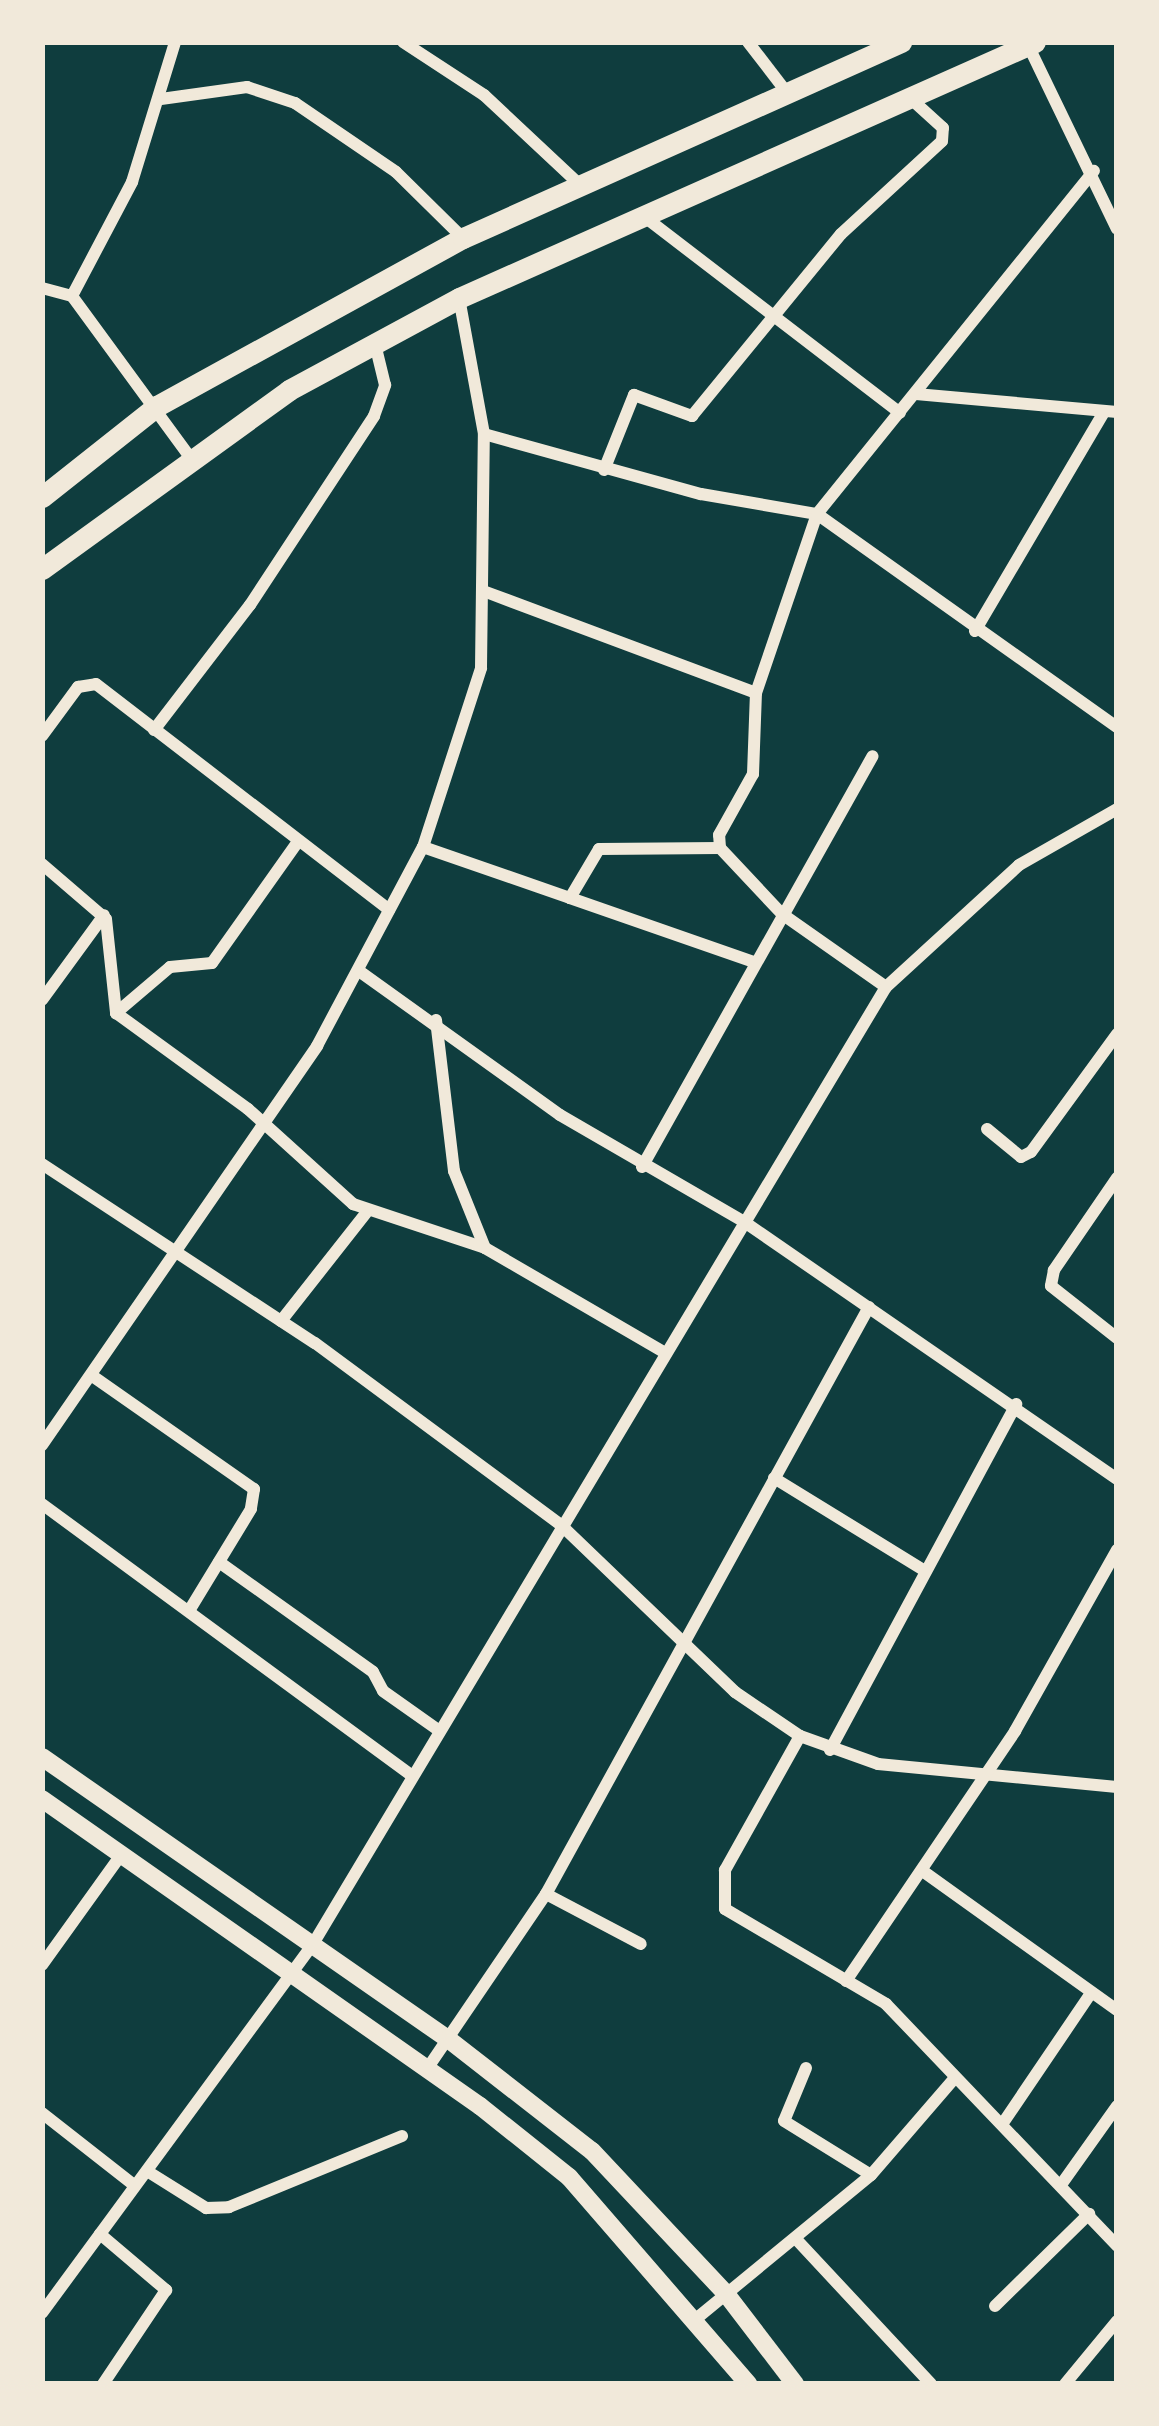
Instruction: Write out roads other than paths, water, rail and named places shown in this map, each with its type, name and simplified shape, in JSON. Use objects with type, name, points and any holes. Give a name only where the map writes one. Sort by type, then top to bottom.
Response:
[{"type":"main road","points":[[42,497],[157,406],[464,238],[901,42]]},
{"type":"main road","points":[[42,569],[189,456],[459,298],[1031,43]]},
{"type":"main road","points":[[42,1757],[448,2039],[592,2151],[727,2295],[795,2384]]},
{"type":"main road","points":[[42,1799],[427,2069],[568,2176],[697,2318],[748,2384]]},
{"type":"street","points":[[72,296],[132,182],[176,42]]},
{"type":"street","points":[[403,42],[484,95],[579,184]]},
{"type":"street","points":[[748,42],[789,95]]},
{"type":"street","points":[[1031,43],[1094,170],[1117,230]]},
{"type":"street","points":[[161,99],[247,87],[295,103],[395,172],[464,238]]},
{"type":"street","points":[[604,470],[634,395],[692,416],[841,234],[943,141],[943,128],[909,97]]},
{"type":"street","points":[[886,987],[782,914],[720,848],[719,835],[753,774],[756,693],[817,514],[1094,170]]},
{"type":"street","points":[[646,218],[900,413]]},
{"type":"street","points":[[42,289],[72,296],[157,406],[189,456]]},
{"type":"street","points":[[42,1445],[264,1126],[359,971],[423,848],[470,717],[486,592],[484,434],[459,298]]},
{"type":"street","points":[[154,730],[250,605],[374,416],[385,385],[375,344]]},
{"type":"street","points":[[916,394],[1110,413],[975,631]]},
{"type":"street","points":[[484,434],[604,470],[817,514],[975,631],[1117,727]]},
{"type":"street","points":[[486,592],[756,693]]},
{"type":"street","points":[[42,736],[87,682],[389,910]]},
{"type":"street","points":[[642,1167],[873,756]]},
{"type":"street","points":[[45,2304],[313,1944],[410,1774],[886,987],[1019,865],[1117,809]]},
{"type":"street","points":[[116,1013],[170,967],[212,963],[297,843]]},
{"type":"street","points":[[423,848],[754,962]]},
{"type":"street","points":[[570,898],[599,849],[720,848]]},
{"type":"street","points":[[42,865],[104,915],[116,1013],[264,1126],[366,1213],[426,1223],[485,1248],[664,1352]]},
{"type":"street","points":[[42,1000],[104,915]]},
{"type":"street","points":[[359,971],[642,1167],[742,1221],[1016,1404],[1117,1479]]},
{"type":"street","points":[[436,1020],[454,1171],[485,1248]]},
{"type":"street","points":[[987,1130],[1021,1156],[1031,1153],[1117,1034]]},
{"type":"street","points":[[42,1186],[47,1167],[281,1321],[562,1526],[735,1692],[800,1736],[878,1764],[1112,1785],[1117,1772]]},
{"type":"street","points":[[1117,1178],[1054,1270],[1051,1286],[1117,1338]]},
{"type":"street","points":[[281,1321],[366,1213]]},
{"type":"street","points":[[427,2069],[546,1894],[680,1640],[869,1307]]},
{"type":"street","points":[[91,1376],[254,1489],[251,1509],[189,1611]]},
{"type":"street","points":[[830,1750],[1016,1404]]},
{"type":"street","points":[[774,1478],[925,1571]]},
{"type":"street","points":[[42,1504],[410,1774]]},
{"type":"street","points":[[846,1981],[924,1872],[1117,1550]]},
{"type":"street","points":[[219,1562],[373,1672],[383,1691],[438,1730]]},
{"type":"street","points":[[800,1736],[725,1870],[720,1897],[737,1918],[886,2004],[954,2079],[1063,2182],[1117,2246]]},
{"type":"street","points":[[42,1964],[121,1855]]},
{"type":"street","points":[[924,1872],[1117,2010]]},
{"type":"street","points":[[546,1894],[641,1944]]},
{"type":"street","points":[[1003,2123],[1091,1993]]},
{"type":"street","points":[[806,2068],[784,2121],[871,2175]]},
{"type":"street","points":[[697,2318],[871,2175],[954,2079]]},
{"type":"street","points":[[1063,2182],[1117,2106]]},
{"type":"street","points":[[42,2113],[135,2186]]},
{"type":"street","points":[[146,2171],[206,2208],[229,2206],[401,2136]]},
{"type":"street","points":[[995,2306],[1088,2214]]},
{"type":"street","points":[[100,2234],[166,2290],[103,2384]]},
{"type":"street","points":[[796,2239],[925,2382]]},
{"type":"street","points":[[1065,2384],[1117,2321]]}]
